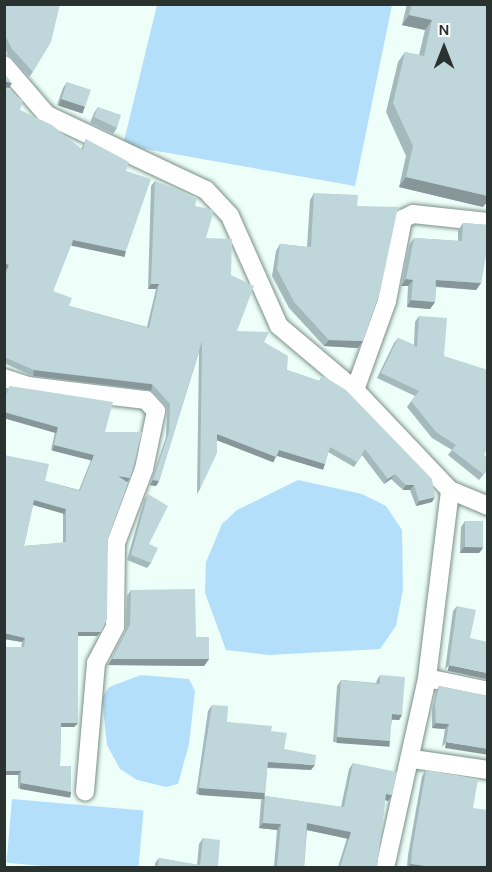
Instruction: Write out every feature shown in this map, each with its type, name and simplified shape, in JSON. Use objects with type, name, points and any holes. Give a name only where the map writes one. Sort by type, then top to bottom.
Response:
[{"type":"street","points":[[4,64],[47,115],[206,190],[230,216],[279,326],[356,390],[450,490],[488,506]]},
{"type":"street","points":[[356,390],[387,301],[403,219],[413,214],[488,222]]},
{"type":"street","points":[[4,378],[28,386],[146,400],[156,411],[144,469],[116,543],[115,627],[96,663],[85,792]]},
{"type":"street","points":[[385,867],[413,759],[427,678],[450,490]]},
{"type":"street","points":[[427,678],[488,691]]},
{"type":"street","points":[[413,759],[488,770]]},
{"type":"water","points":[[157,5],[392,5],[355,186],[123,145]]},
{"type":"water","points":[[298,480],[362,494],[386,506],[402,530],[403,589],[396,626],[380,649],[269,655],[226,650],[205,593],[206,562],[222,524],[237,510]]},
{"type":"water","points":[[141,675],[189,679],[195,691],[189,744],[178,784],[166,787],[137,780],[120,769],[107,745],[102,698],[109,687]]},
{"type":"water","points":[[12,799],[143,811],[138,868],[66,868],[6,863]]},
{"type":"building","points":[[4,4],[60,4],[51,42],[33,72],[12,49],[4,33]]},
{"type":"building","points":[[412,4],[488,4],[488,196],[406,177],[413,146],[393,103],[405,52],[424,56],[432,20],[409,15]]},
{"type":"building","points":[[4,73],[12,83],[4,81]]},
{"type":"building","points":[[67,82],[91,90],[85,107],[61,99]]},
{"type":"building","points":[[4,86],[23,101],[20,110],[52,125],[83,150],[86,139],[129,162],[126,171],[151,179],[126,251],[73,240],[53,291],[72,298],[69,306],[149,328],[159,284],[151,284],[155,181],[197,197],[195,206],[214,210],[206,238],[232,239],[231,275],[254,286],[237,331],[269,332],[264,342],[288,356],[287,370],[320,381],[323,376],[346,390],[432,479],[435,497],[419,501],[414,485],[406,485],[395,474],[388,479],[365,449],[357,462],[330,447],[325,464],[279,450],[276,457],[217,434],[217,453],[200,489],[202,341],[159,481],[153,480],[169,432],[170,404],[152,384],[34,370],[4,357],[4,277],[9,265],[4,263]]},
{"type":"building","points":[[98,107],[121,115],[117,128],[94,117]]},
{"type":"building","points":[[314,193],[358,195],[357,206],[398,207],[380,292],[363,341],[329,340],[294,302],[277,269],[280,244],[311,247]]},
{"type":"building","points":[[463,223],[488,225],[488,250],[481,283],[436,280],[435,302],[411,300],[413,280],[406,279],[414,238],[462,241]]},
{"type":"building","points":[[419,316],[447,318],[444,356],[488,370],[488,447],[484,455],[488,457],[488,468],[483,474],[452,450],[456,445],[436,432],[411,401],[419,391],[381,373],[398,338],[417,347]]},
{"type":"building","points":[[10,386],[113,402],[105,432],[142,432],[130,478],[118,476],[128,483],[108,538],[107,619],[101,632],[78,632],[78,723],[61,723],[60,766],[71,766],[71,792],[21,783],[21,771],[4,771],[4,647],[24,647],[25,638],[4,633],[4,455],[49,464],[45,481],[80,491],[94,455],[54,445],[58,427],[4,412],[4,399]],"holes":[[[34,500],[66,509],[66,542],[24,546]]]},
{"type":"building","points":[[148,494],[168,506],[149,544],[158,548],[151,563],[131,555]]},
{"type":"building","points":[[465,521],[483,521],[483,547],[465,547]]},
{"type":"building","points":[[195,589],[196,637],[209,637],[209,659],[112,659],[130,625],[131,590]]},
{"type":"building","points":[[457,606],[476,610],[470,638],[488,642],[488,673],[449,665]]},
{"type":"building","points":[[380,675],[405,677],[402,715],[392,714],[390,741],[337,737],[341,680],[380,684]]},
{"type":"building","points":[[439,686],[488,696],[488,749],[446,742],[449,724],[436,723],[435,704]]},
{"type":"building","points":[[212,705],[228,706],[227,722],[272,726],[271,731],[287,733],[284,749],[316,755],[315,765],[268,762],[265,793],[199,788]]},
{"type":"building","points":[[353,763],[397,772],[392,795],[386,794],[377,867],[340,867],[351,832],[307,823],[304,867],[277,867],[281,824],[263,823],[265,796],[344,807]]},
{"type":"building","points":[[426,770],[478,779],[473,808],[488,810],[488,867],[426,867],[411,864]]},
{"type":"building","points":[[203,838],[220,840],[218,867],[158,867],[159,858],[200,865]]}]
